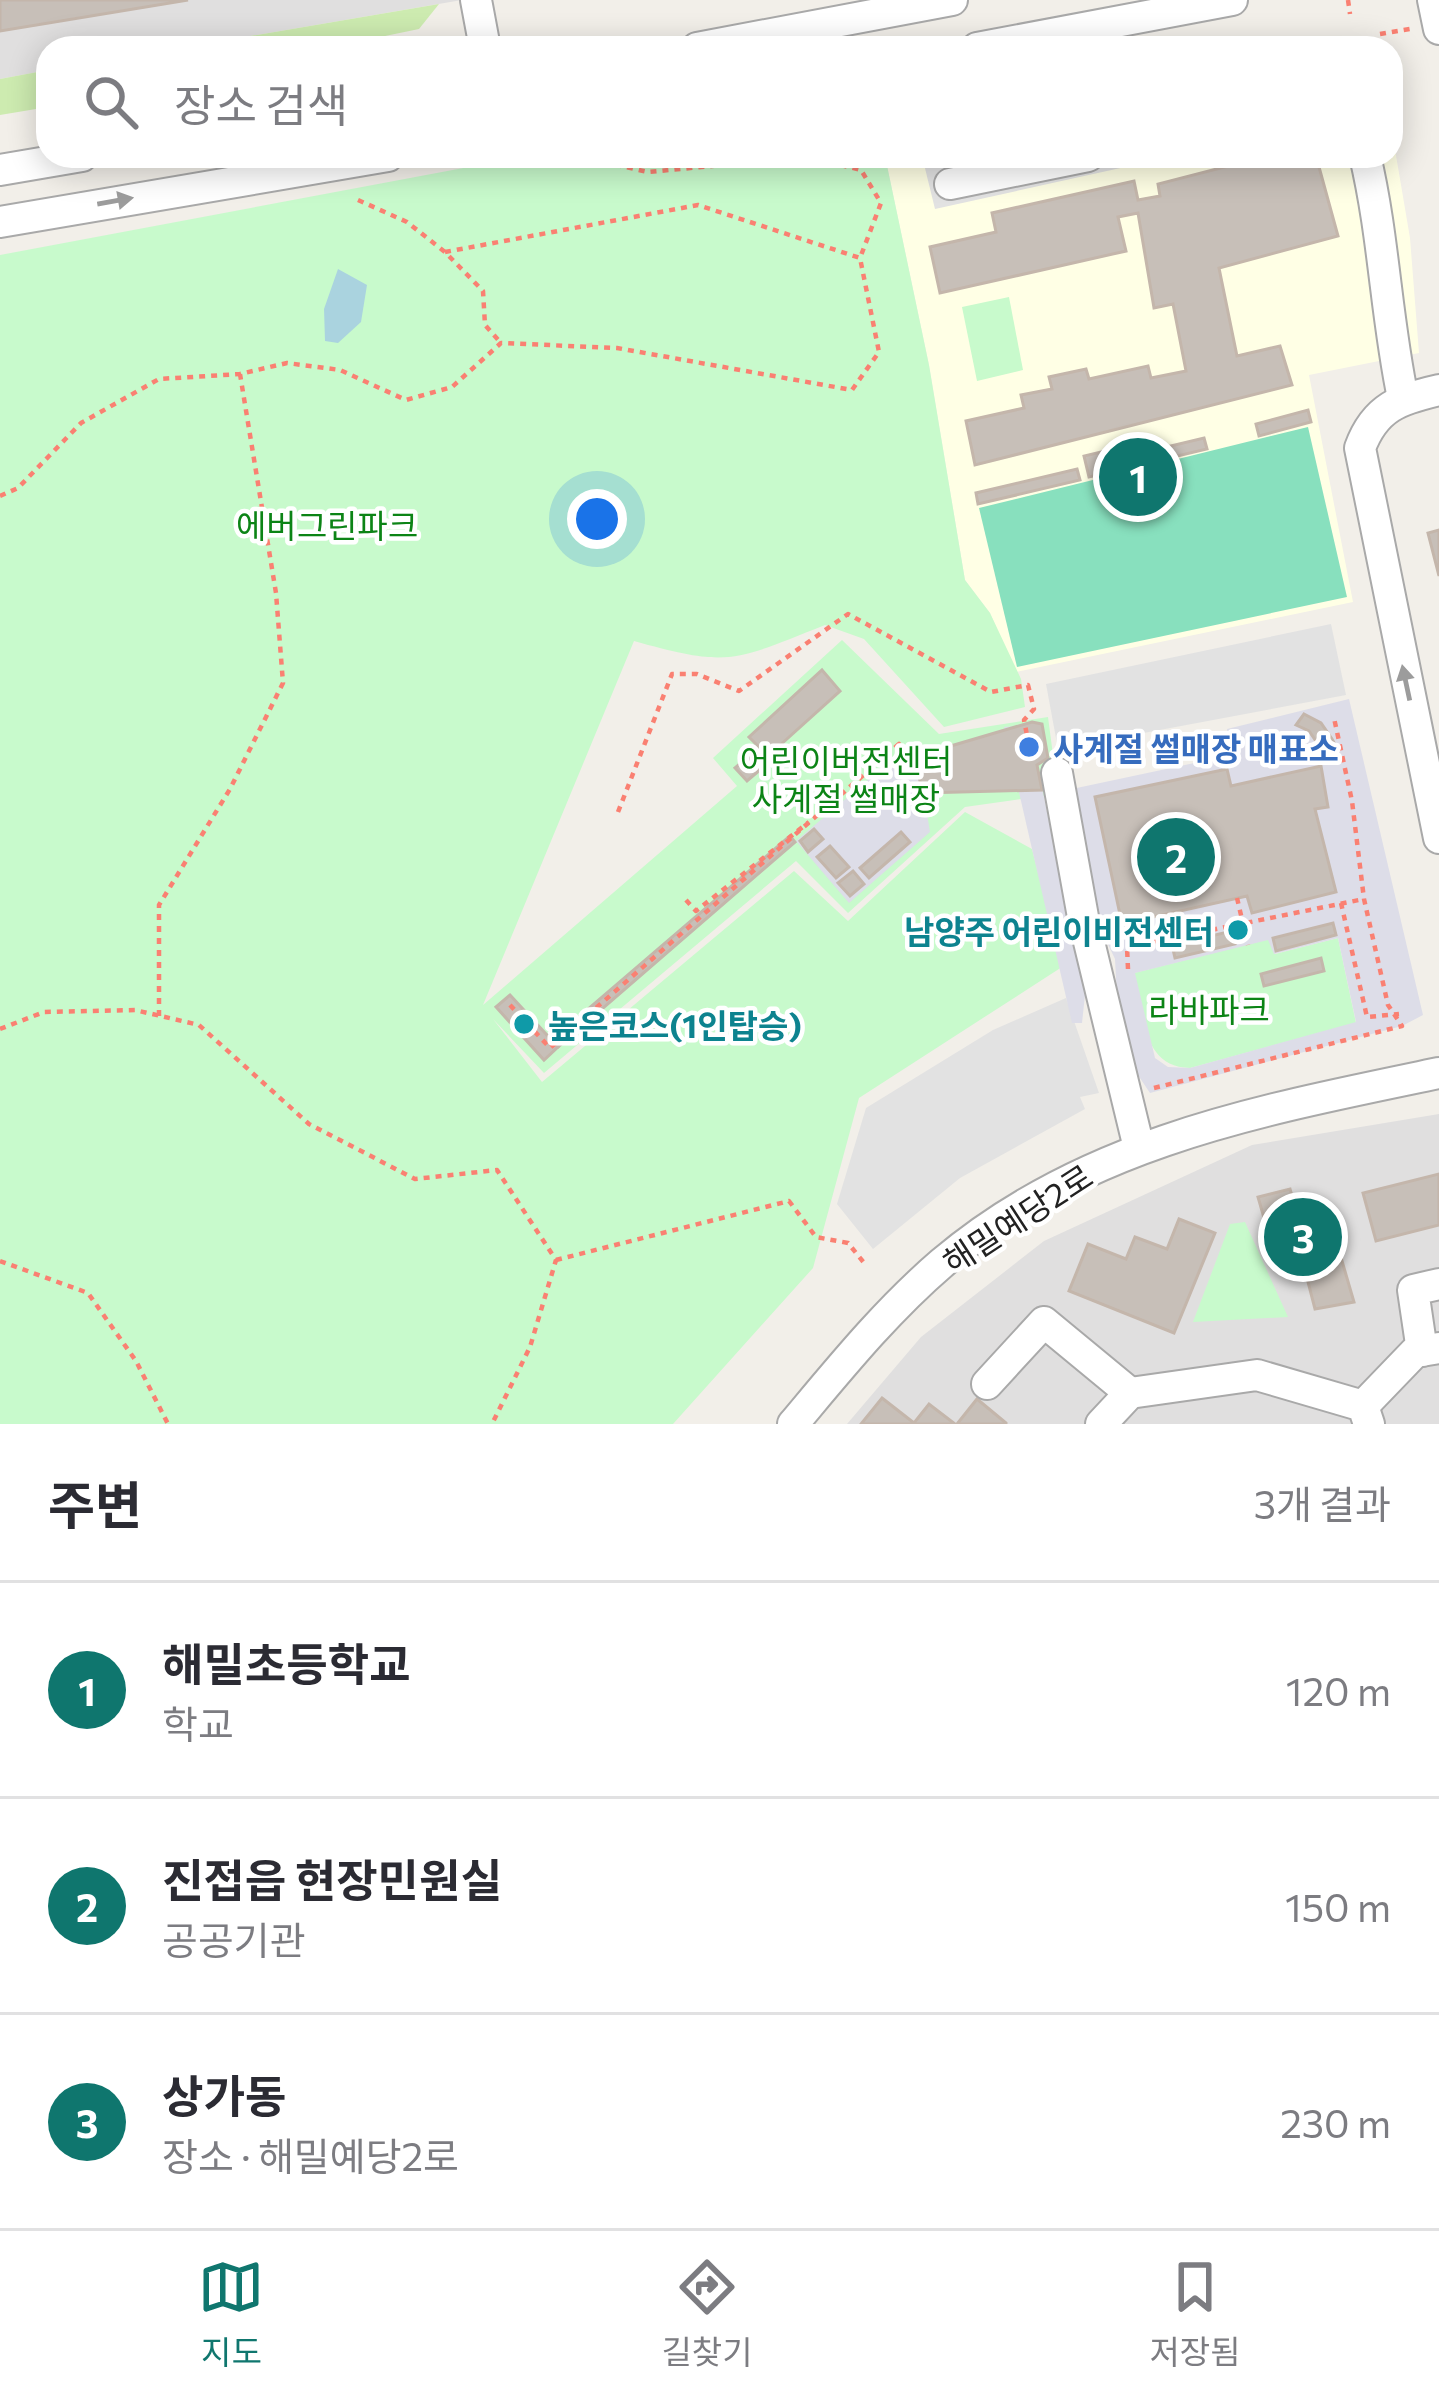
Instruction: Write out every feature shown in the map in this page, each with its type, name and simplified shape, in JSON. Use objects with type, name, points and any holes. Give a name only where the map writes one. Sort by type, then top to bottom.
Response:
[{"type":"street","points":[[476,0],[483,36]]},
{"type":"street","points":[[761,36],[952,0]]},
{"type":"street","points":[[1041,36],[1232,0]]},
{"type":"street","points":[[1433,0],[1439,29]]},
{"type":"street","points":[[0,170],[36,164]]},
{"type":"street","points":[[0,222],[317,168]]},
{"type":"street","points":[[950,184],[1029,168]]},
{"type":"street","points":[[1368,168],[1376,203],[1385,313],[1403,398]]},
{"type":"street","points":[[1439,390],[1391,401],[1366,431],[1361,473],[1439,838]]},
{"type":"street","points":[[1045,771],[1139,1148]]},
{"type":"street","name":"해밀예당2로","points":[[793,1424],[883,1318],[944,1261],[1082,1171],[1247,1115],[1439,1073]]},
{"type":"street","points":[[986,1384],[1033,1317],[1118,1413],[1257,1375],[1366,1415],[1430,1350],[1413,1290],[1439,1285]]},
{"type":"path","points":[[1348,0],[1350,14]]},
{"type":"path","points":[[631,168],[649,172],[691,168]]},
{"type":"path","points":[[0,496],[18,488],[81,423],[159,379],[240,374],[287,363],[340,370],[406,400],[452,387],[501,343],[616,348],[852,390],[879,352],[860,258],[880,203],[861,170],[853,168]]},
{"type":"path","points":[[358,200],[407,222],[445,252],[483,291],[485,325],[501,343]]},
{"type":"path","points":[[445,252],[698,205],[860,258]]},
{"type":"path","points":[[158,1016],[159,905],[230,789],[283,683],[276,593],[240,374]]},
{"type":"path","points":[[618,812],[672,674],[697,674],[740,691],[848,614],[991,692],[1028,685],[1034,709],[1024,720],[1045,771]]},
{"type":"path","points":[[1146,1078],[1155,1089],[1402,1026],[1399,1014],[1388,1005],[1364,899],[1352,801],[1334,718]]},
{"type":"path","points":[[510,1005],[550,1048],[899,744],[916,765]]},
{"type":"path","points":[[686,900],[696,911],[799,825],[814,820]]},
{"type":"path","points":[[1237,898],[1248,945]]},
{"type":"path","points":[[1129,983],[1127,947],[1364,899]]},
{"type":"path","points":[[1341,903],[1367,1017],[1399,1014]]},
{"type":"path","points":[[0,1029],[44,1012],[135,1010],[199,1025],[309,1124],[415,1178],[497,1170],[556,1260],[530,1347],[492,1424]]},
{"type":"path","points":[[556,1260],[789,1201],[816,1237],[848,1243],[865,1264]]},
{"type":"path","points":[[0,1262],[88,1293],[136,1361],[168,1424]]},
{"type":"shaded area","points":[[0,0],[462,0],[250,36],[36,36],[36,72],[0,79]]},
{"type":"shaded area","points":[[888,168],[1398,168],[1410,238],[1419,353],[1309,375],[1353,602],[1016,672],[990,613],[965,580],[929,365]]},
{"type":"shaded area","points":[[925,168],[1121,168],[935,209]]},
{"type":"shaded area","points":[[1331,624],[1346,695],[1058,749],[1046,684]]},
{"type":"shaded area","points":[[1349,699],[1423,1015],[1402,1026],[1150,1093],[1136,1072],[1117,997],[1115,959],[1092,911],[1072,789],[1232,755],[1227,729]],"holes":[[[1321,767],[1315,809],[1336,892],[1252,913],[1247,896],[1122,924],[1096,797],[1227,770],[1231,786]],[[1338,938],[1356,1022],[1190,1068],[1168,1067],[1155,1058],[1135,973],[1268,940],[1274,954]]]},
{"type":"shaded area","points":[[1029,725],[1085,995],[1082,1023],[1072,1023],[1004,727]]},
{"type":"shaded area","points":[[904,749],[918,758],[930,832],[849,903],[796,841]]},
{"type":"shaded area","points":[[1066,998],[1099,1093],[1080,1097],[1085,1109],[960,1178],[873,1249],[837,1204],[866,1108],[993,1030]]},
{"type":"shaded area","points":[[1439,1114],[1439,1424],[847,1424],[921,1337],[1044,1241],[1252,1145]]},
{"type":"green space","points":[[439,4],[419,29],[385,36],[251,36]]},
{"type":"green space","points":[[36,72],[36,109],[0,115],[0,79]]},
{"type":"green space","name":"에버그린파크","points":[[463,168],[888,168],[929,365],[965,580],[990,613],[1021,679],[1025,707],[944,727],[864,639],[825,625],[731,657],[692,655],[634,641],[483,1005],[737,786],[713,758],[842,640],[939,734],[1048,717],[1053,755],[1049,795],[965,807],[848,913],[796,861],[544,1073],[493,1019],[542,1082],[794,871],[848,921],[965,812],[1032,849],[1062,967],[859,1098],[813,1268],[673,1424],[0,1424],[0,255]]},
{"type":"green space","points":[[1009,297],[1023,370],[977,381],[962,307]]},
{"type":"green space","points":[[1308,427],[1347,597],[1017,667],[979,508]]},
{"type":"green space","name":"라바파크","points":[[1338,938],[1356,1023],[1190,1068],[1174,1065],[1153,1048],[1134,973],[1269,939],[1275,954]]},
{"type":"green space","points":[[1245,1222],[1288,1317],[1193,1322],[1230,1224]]},
{"type":"water","points":[[338,269],[367,285],[361,322],[338,343],[325,341],[324,309]]},
{"type":"building","points":[[0,0],[188,0],[0,31]]},
{"type":"building","points":[[1220,168],[1319,168],[1338,236],[1219,268],[1237,356],[1280,346],[1292,385],[975,465],[966,421],[1024,408],[1021,395],[1052,389],[1049,377],[1086,369],[1089,379],[1148,366],[1151,378],[1186,371],[1173,304],[1154,308],[1138,213],[1118,217],[1126,251],[940,293],[930,247],[996,232],[992,213],[1134,181],[1138,200],[1160,196],[1158,184]]},
{"type":"building","points":[[1308,410],[1311,422],[1259,436],[1256,424]]},
{"type":"building","points":[[1204,438],[1207,449],[1144,464],[1141,453]]},
{"type":"building","points":[[1130,445],[1135,466],[1089,477],[1084,456]]},
{"type":"building","points":[[1077,469],[1080,480],[978,504],[976,493]]},
{"type":"building","points":[[1439,530],[1439,576],[1428,533]]},
{"type":"building","points":[[822,670],[840,691],[768,756],[749,737]]},
{"type":"building","points":[[1304,714],[1321,723],[1337,748],[1326,756],[1309,731],[1296,725]]},
{"type":"building","points":[[1032,722],[1042,724],[1048,758],[1037,765],[1042,790],[923,793],[916,765],[944,748]]},
{"type":"building","points":[[756,750],[768,763],[747,781],[735,768]]},
{"type":"building","points":[[1321,766],[1328,807],[1315,809],[1336,892],[1252,913],[1247,896],[1122,924],[1095,797],[1227,769],[1231,786]]},
{"type":"building","points":[[814,829],[823,839],[808,852],[800,841]]},
{"type":"building","points":[[901,832],[910,842],[869,878],[860,868]]},
{"type":"building","points":[[790,836],[795,842],[558,1047],[555,1044],[552,1040]]},
{"type":"building","points":[[830,846],[849,867],[836,878],[817,857]]},
{"type":"building","points":[[853,871],[864,884],[850,896],[838,883]]},
{"type":"building","points":[[1333,923],[1336,935],[1276,951],[1273,938]]},
{"type":"building","points":[[1232,931],[1235,944],[1175,958],[1172,945]]},
{"type":"building","points":[[1321,958],[1324,971],[1264,986],[1261,974]]},
{"type":"building","name":"높은코스(1인탑승)","points":[[510,995],[558,1047],[544,1060],[496,1007]]},
{"type":"building","points":[[1439,1174],[1439,1225],[1376,1241],[1363,1193]]},
{"type":"building","points":[[1290,1189],[1300,1224],[1330,1220],[1354,1302],[1315,1309],[1300,1251],[1275,1256],[1258,1197]]},
{"type":"building","points":[[1179,1219],[1215,1233],[1174,1333],[1069,1291],[1088,1244],[1126,1259],[1135,1237],[1167,1249]]},
{"type":"building","points":[[882,1398],[914,1423],[929,1404],[955,1424],[861,1424]]},
{"type":"building","points":[[977,1399],[1006,1423],[1006,1424],[957,1424]]},
{"type":"place","name":"해밀초등학교","points":[[1138,477]]},
{"type":"place","name":"사계절 썰매장 매표소","points":[[1029,747]]},
{"type":"place","name":"진접읍 현장민원실","points":[[1176,857]]},
{"type":"place","name":"남양주 어린이비전센터","points":[[1238,930]]},
{"type":"place","name":"높은코스(1인탑승)","points":[[524,1024]]},
{"type":"place","name":"상가동","points":[[1303,1237]]},
{"type":"park label","name":"어린이버전센터 사계절 썰매장","points":[[846,778]]}]
